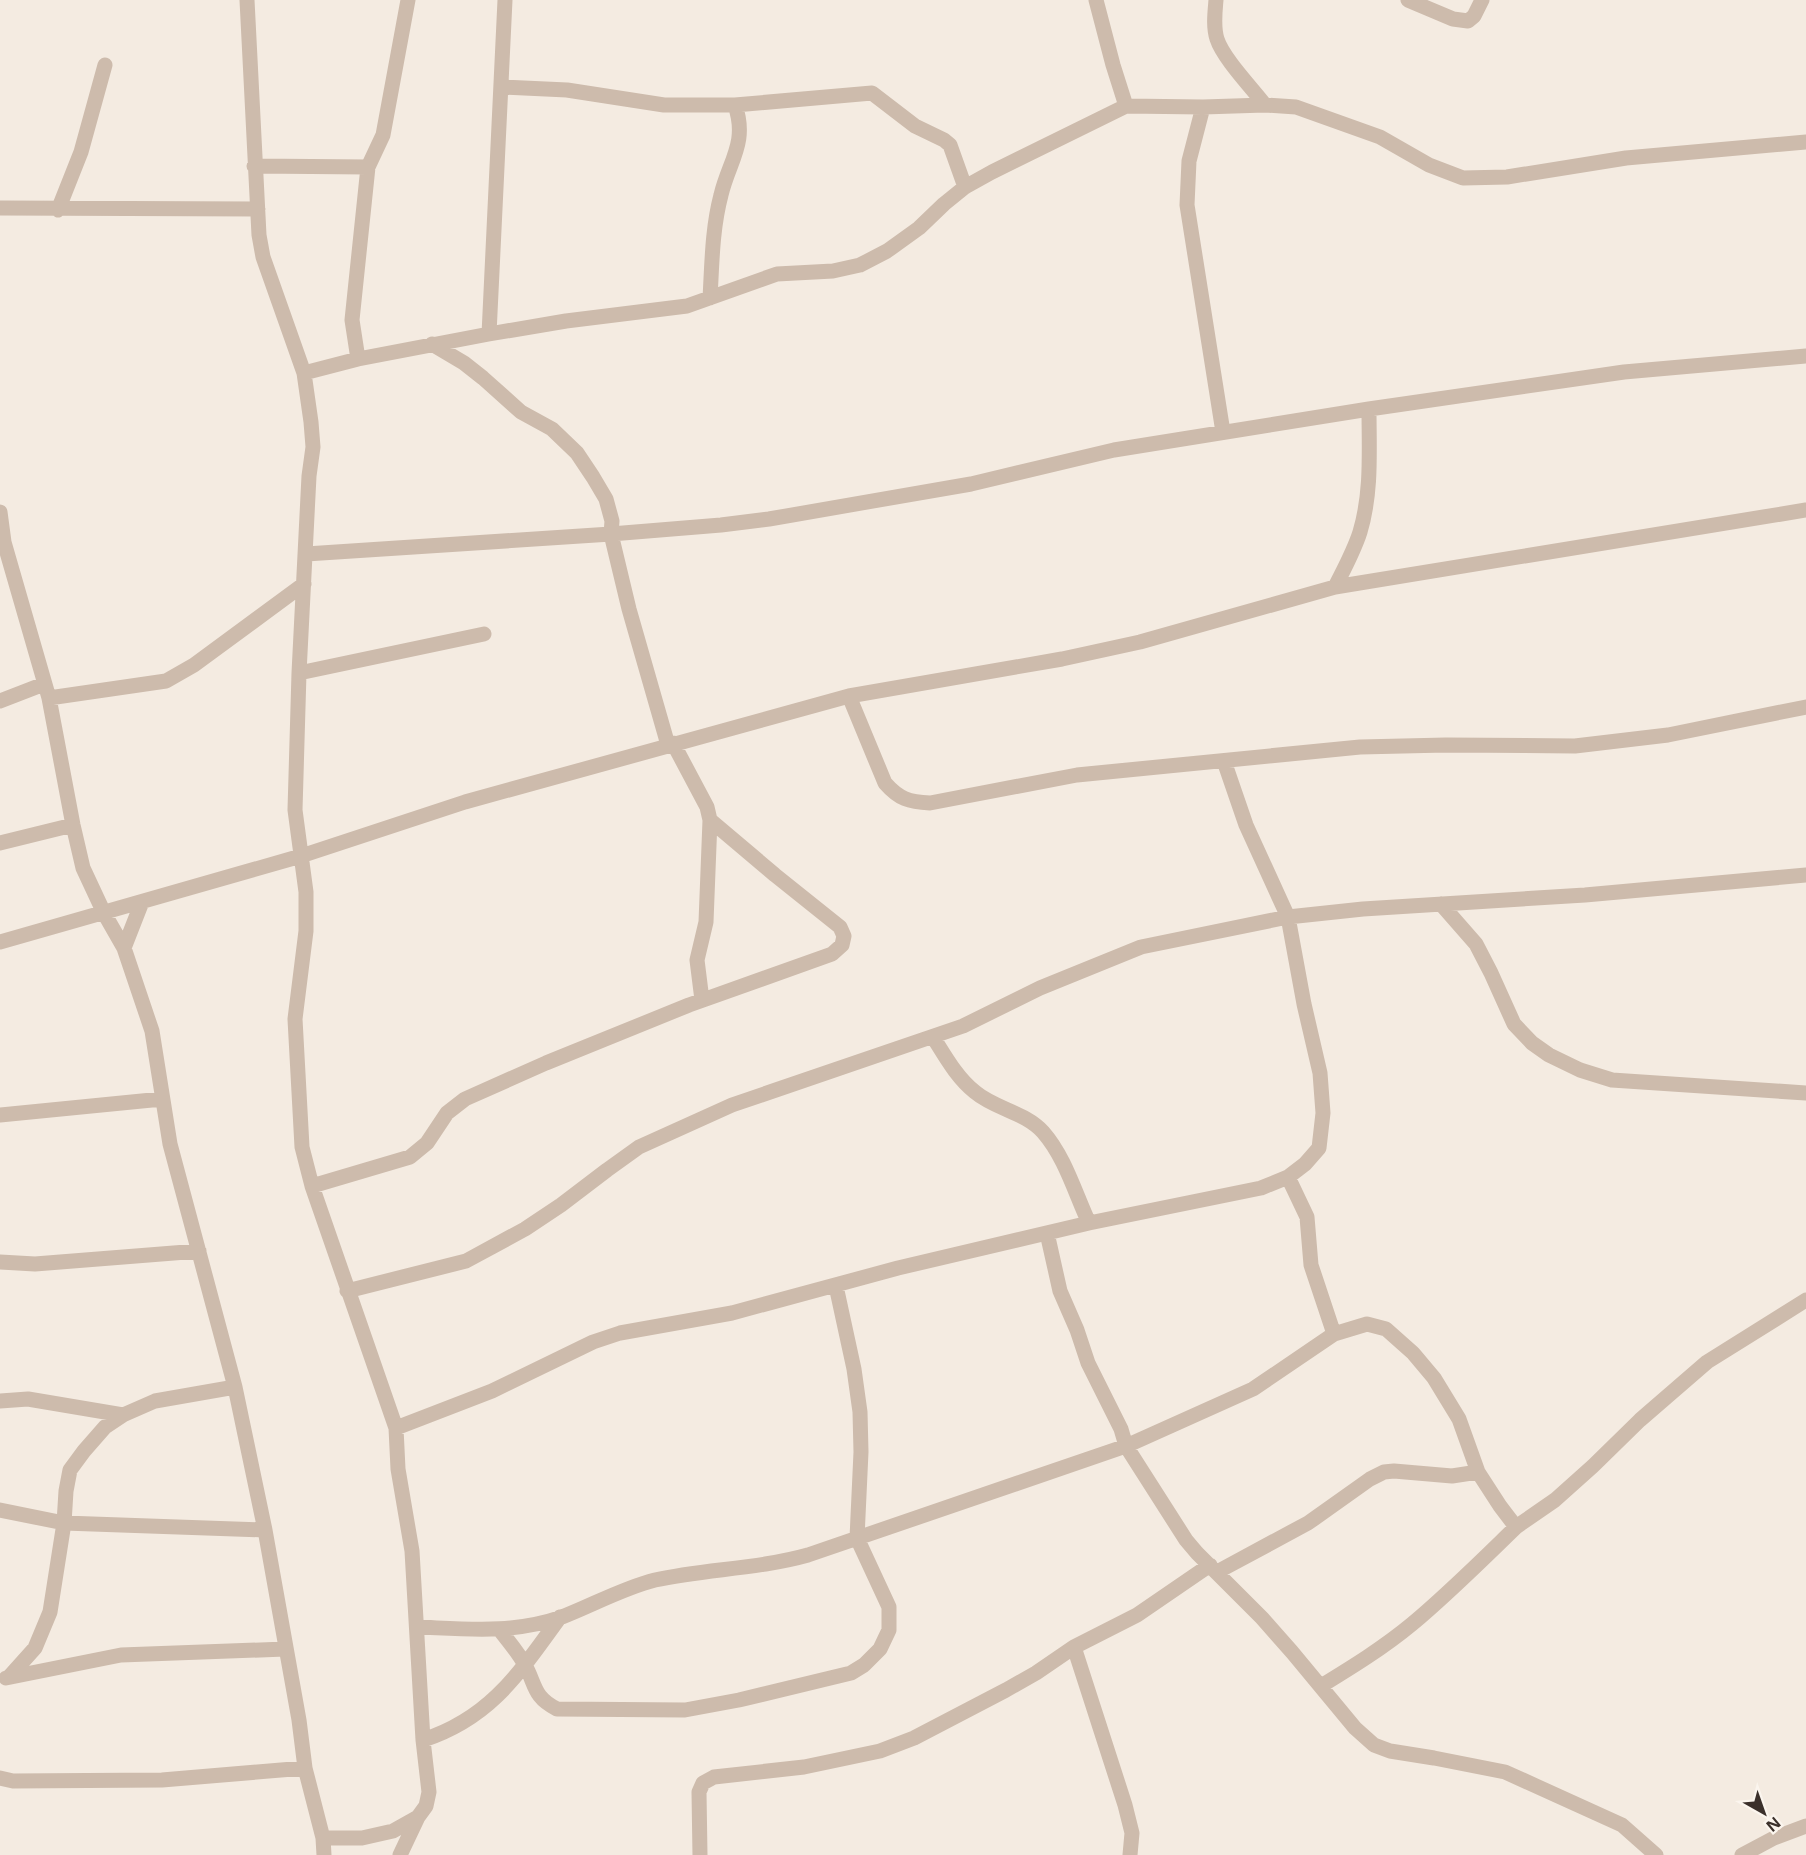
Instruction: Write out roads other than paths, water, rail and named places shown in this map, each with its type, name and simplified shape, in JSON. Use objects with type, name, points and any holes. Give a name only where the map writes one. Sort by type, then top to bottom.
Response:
[{"type":"street","points":[[247,0],[259,235],[263,257],[304,373],[313,447],[299,673],[295,810],[306,892],[306,932],[295,1019],[302,1147],[312,1186],[396,1428],[398,1469],[412,1551],[423,1740],[429,1792],[426,1806],[418,1817],[400,1855]]},
{"type":"street","points":[[358,359],[352,320],[368,167],[383,135],[408,0]]},
{"type":"street","points":[[489,334],[505,0]]},
{"type":"street","points":[[1096,0],[1126,106]]},
{"type":"street","points":[[1216,0],[1217,39],[1232,64],[1265,105]]},
{"type":"street","points":[[1408,0],[1453,19],[1468,21],[1474,16],[1482,0]]},
{"type":"street","points":[[58,210],[81,152],[105,65]]},
{"type":"street","points":[[502,87],[567,90],[664,105],[735,105],[872,93],[915,126],[950,145],[965,187]]},
{"type":"street","points":[[710,298],[713,247],[721,195],[740,136],[735,105]]},
{"type":"street","points":[[304,373],[358,359],[489,334],[566,321],[687,306],[777,274],[833,272],[860,265],[887,251],[919,228],[965,187],[1126,106],[1265,105],[1296,107],[1380,137],[1429,165],[1463,178],[1507,177],[1626,158],[1806,142]]},
{"type":"street","points":[[1203,107],[1189,161],[1187,205],[1223,432]]},
{"type":"street","points":[[254,166],[368,167]]},
{"type":"street","points":[[0,208],[58,210],[258,208]]},
{"type":"street","points":[[432,344],[464,363],[521,412],[552,429],[577,453],[606,499],[612,521],[611,534],[629,609],[671,744],[707,807],[710,820],[706,922],[697,960],[702,1000]]},
{"type":"street","points":[[306,554],[611,534],[769,519],[971,484],[1114,450],[1223,432],[1624,372],[1806,356]]},
{"type":"street","points":[[1335,587],[1359,535],[1366,506],[1370,409]]},
{"type":"street","points":[[0,942],[301,856],[465,802],[849,696],[1062,659],[1140,642],[1335,587],[1806,510]]},
{"type":"street","points":[[0,512],[4,542],[46,691],[83,868],[104,913],[124,948],[152,1031],[170,1144],[235,1386],[265,1530],[299,1720],[305,1768],[323,1838],[324,1855]]},
{"type":"street","points":[[0,701],[46,691],[166,681],[194,665],[304,584]]},
{"type":"street","points":[[299,673],[484,634]]},
{"type":"street","points":[[849,696],[885,783],[894,793],[911,802],[930,803],[1077,775],[1360,747],[1575,746],[1668,735],[1806,706]]},
{"type":"street","points":[[396,1428],[492,1390],[593,1342],[620,1334],[732,1313],[898,1268],[1089,1223],[1261,1188],[1288,1177],[1305,1164],[1319,1148],[1323,1113],[1320,1073],[1304,1004],[1288,917],[1246,825],[1224,761]]},
{"type":"street","points":[[312,1186],[410,1157],[427,1143],[447,1113],[465,1099],[546,1063],[702,1000],[832,954],[842,945],[844,936],[840,927],[710,820]]},
{"type":"street","points":[[0,843],[73,825]]},
{"type":"street","points":[[347,1290],[466,1261],[525,1229],[639,1147],[732,1105],[963,1026],[1040,987],[1141,947],[1288,917],[1363,909],[1585,895],[1806,875]]},
{"type":"street","points":[[124,948],[142,902]]},
{"type":"street","points":[[1441,904],[1476,944],[1514,1024],[1549,1055],[1580,1070],[1612,1080],[1806,1094]]},
{"type":"street","points":[[933,1037],[960,1078],[976,1093],[1023,1117],[1042,1130],[1058,1154],[1089,1223]]},
{"type":"street","points":[[0,1115],[162,1099]]},
{"type":"street","points":[[1288,1177],[1307,1217],[1311,1265],[1334,1334]]},
{"type":"street","points":[[1047,1233],[1060,1291],[1088,1363],[1121,1429],[1126,1446],[1186,1540],[1292,1652],[1355,1728],[1374,1745],[1390,1751],[1505,1772],[1622,1825],[1656,1855]]},
{"type":"street","points":[[0,1262],[34,1264],[199,1251]]},
{"type":"street","points":[[500,1630],[525,1665],[534,1688],[545,1703],[557,1709],[685,1710],[739,1700],[851,1673],[864,1665],[880,1648],[889,1630],[889,1607],[857,1538],[861,1452],[860,1412],[854,1369],[836,1286]]},
{"type":"street","points":[[1320,1686],[1359,1663],[1410,1626],[1516,1527],[1555,1500],[1640,1420],[1707,1362],[1806,1300]]},
{"type":"street","points":[[417,1627],[500,1630],[531,1625],[560,1617],[647,1582],[793,1559],[1126,1446],[1253,1389],[1334,1334],[1367,1324],[1386,1329],[1413,1353],[1434,1378],[1459,1419],[1478,1472],[1516,1527]]},
{"type":"street","points":[[4,1678],[35,1648],[50,1612],[70,1470],[105,1427],[123,1415],[155,1401],[235,1386]]},
{"type":"street","points":[[0,1401],[28,1399],[123,1415]]},
{"type":"street","points":[[699,1855],[699,1792],[704,1783],[714,1777],[804,1767],[880,1751],[914,1738],[1006,1690],[1074,1647],[1137,1615],[1214,1569],[1308,1523],[1370,1479],[1384,1472],[1452,1476],[1478,1472]]},
{"type":"street","points":[[0,1510],[64,1523],[265,1530]]},
{"type":"street","points":[[423,1740],[445,1733],[492,1702],[525,1665],[560,1617]]},
{"type":"street","points":[[1074,1647],[1125,1804],[1132,1833],[1130,1855]]},
{"type":"street","points":[[4,1678],[121,1655],[285,1649]]},
{"type":"street","points":[[0,1779],[14,1781],[162,1780],[305,1768]]},
{"type":"street","points":[[323,1838],[362,1838],[393,1831],[418,1817]]},
{"type":"street","points":[[1742,1855],[1774,1838],[1806,1826]]}]
